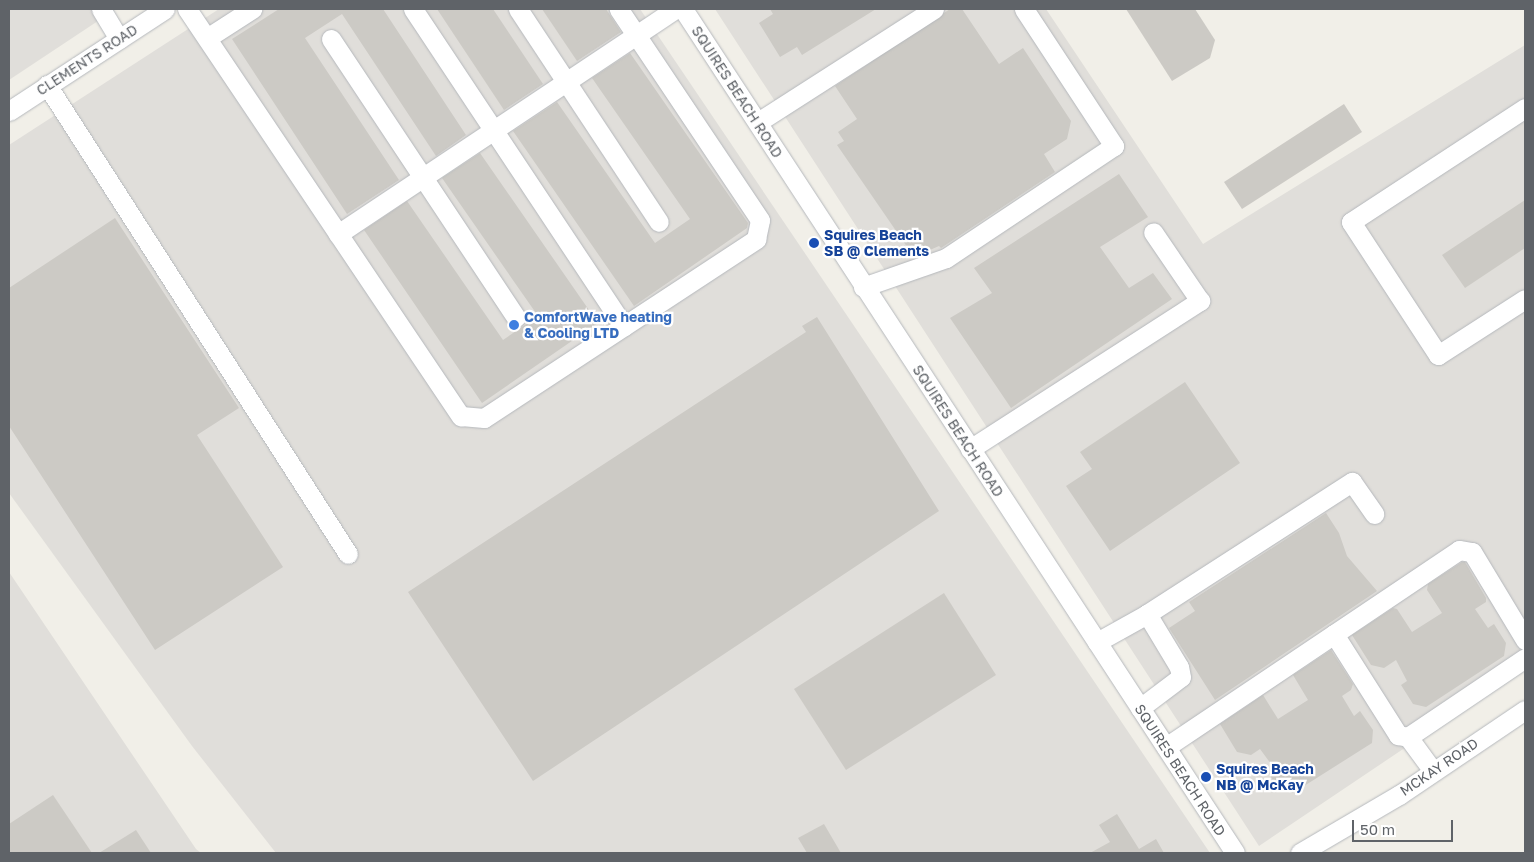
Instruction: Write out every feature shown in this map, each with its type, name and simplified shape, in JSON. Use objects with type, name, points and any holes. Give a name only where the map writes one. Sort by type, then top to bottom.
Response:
[{"type":"street","points":[[101,9],[119,39]]},
{"type":"street","points":[[187,9],[461,416],[484,418],[756,239],[760,220],[619,9]]},
{"type":"street","points":[[207,38],[252,9]]},
{"type":"street","points":[[413,9],[624,326]]},
{"type":"street","points":[[518,9],[659,222]]},
{"type":"street","points":[[338,234],[494,128],[676,9]]},
{"type":"street","name":"SQUIRES BEACH ROAD","points":[[683,9],[758,122],[863,287],[1235,853]]},
{"type":"street","points":[[758,122],[934,9]]},
{"type":"street","points":[[863,287],[946,258],[1114,146],[1024,9]]},
{"type":"street","name":"CLEMENTS ROAD","points":[[11,105],[48,85],[119,39],[156,11]]},
{"type":"street","points":[[331,39],[516,317]]},
{"type":"street","points":[[48,85],[348,554]]},
{"type":"street","points":[[1525,108],[1351,222],[1438,355],[1525,298]]},
{"type":"street","points":[[970,449],[1200,300],[1153,232]]},
{"type":"street","points":[[1097,642],[1147,614],[1352,482],[1374,514]]},
{"type":"street","points":[[1166,747],[1459,550],[1472,552],[1525,640]]},
{"type":"street","points":[[1140,708],[1181,677],[1179,668],[1147,614]]},
{"type":"street","points":[[1334,634],[1398,735],[1408,737],[1433,771]]},
{"type":"street","points":[[1408,737],[1525,658]]},
{"type":"street","name":"MCKAY ROAD","points":[[1300,853],[1433,771],[1525,710]]},
{"type":"shaded area","points":[[9,9],[116,9],[9,80]]},
{"type":"shaded area","points":[[219,9],[640,9],[1210,853],[276,853],[192,746],[9,493],[9,145]]},
{"type":"shaded area","points":[[715,9],[1046,9],[1203,244],[1525,45],[1525,667],[1259,846]]},
{"type":"shaded area","points":[[9,572],[196,849],[201,853],[9,853]]},
{"type":"building","points":[[279,9],[383,9],[466,135],[436,156],[342,14],[305,38],[399,180],[347,214],[232,39]]},
{"type":"building","points":[[437,9],[493,9],[543,84],[504,110]]},
{"type":"building","points":[[542,9],[606,9],[621,32],[577,61]]},
{"type":"building","points":[[770,9],[876,9],[802,55],[797,47],[780,57],[759,23],[773,14]]},
{"type":"building","points":[[950,9],[962,9],[999,64],[1023,48],[1071,121],[1067,139],[1044,154],[1055,172],[941,248],[939,246],[914,257],[837,145],[844,141],[838,132],[857,119],[835,86]]},
{"type":"building","points":[[1126,9],[1195,9],[1215,40],[1210,58],[1172,81]]},
{"type":"building","points":[[630,53],[748,223],[747,228],[634,306],[513,131],[557,102],[655,243],[690,219],[592,78]]},
{"type":"building","points":[[1344,104],[1362,132],[1242,209],[1224,182]]},
{"type":"building","points":[[480,153],[598,323],[482,403],[364,230],[407,201],[503,340],[538,316],[442,178]]},
{"type":"building","points":[[1119,174],[1148,217],[1100,247],[1129,288],[1153,273],[1172,299],[1011,408],[950,318],[992,293],[974,268]]},
{"type":"building","points":[[1525,200],[1525,248],[1465,288],[1442,255]]},
{"type":"building","points":[[115,218],[239,408],[197,435],[283,567],[155,650],[9,426],[9,288]]},
{"type":"building","points":[[817,317],[939,511],[533,781],[408,592],[806,332],[802,326]]},
{"type":"building","points":[[1185,382],[1240,463],[1110,551],[1066,486],[1092,469],[1080,452]]},
{"type":"building","points":[[1326,513],[1339,533],[1347,556],[1377,591],[1215,700],[1169,628],[1195,611],[1189,602]]},
{"type":"building","points":[[1462,562],[1465,562],[1486,598],[1486,602],[1475,609],[1488,628],[1494,624],[1506,643],[1504,656],[1426,707],[1413,704],[1401,685],[1407,681],[1396,660],[1384,668],[1371,665],[1352,635],[1393,608],[1397,609],[1412,632],[1442,613],[1427,590],[1428,584]]},
{"type":"building","points":[[944,593],[996,675],[846,770],[794,689]]},
{"type":"building","points":[[1331,650],[1353,684],[1351,690],[1342,696],[1354,716],[1360,711],[1373,730],[1372,743],[1293,793],[1279,790],[1268,772],[1274,768],[1260,749],[1251,755],[1237,752],[1220,724],[1263,695],[1278,719],[1308,700],[1293,675]]},
{"type":"building","points":[[53,795],[92,853],[9,853],[9,824]]},
{"type":"building","points":[[1117,814],[1139,849],[1156,839],[1164,853],[1090,853],[1110,842],[1099,825]]},
{"type":"building","points":[[824,824],[841,853],[807,853],[798,838]]},
{"type":"building","points":[[136,830],[151,853],[99,853]]},
{"type":"place","name":"Squires Beach SB @ Clements","points":[[814,243]]},
{"type":"place","name":"ComfortWave heating & Cooling LTD","points":[[514,325]]},
{"type":"place","name":"Squires Beach NB @ McKay","points":[[1206,777]]}]
